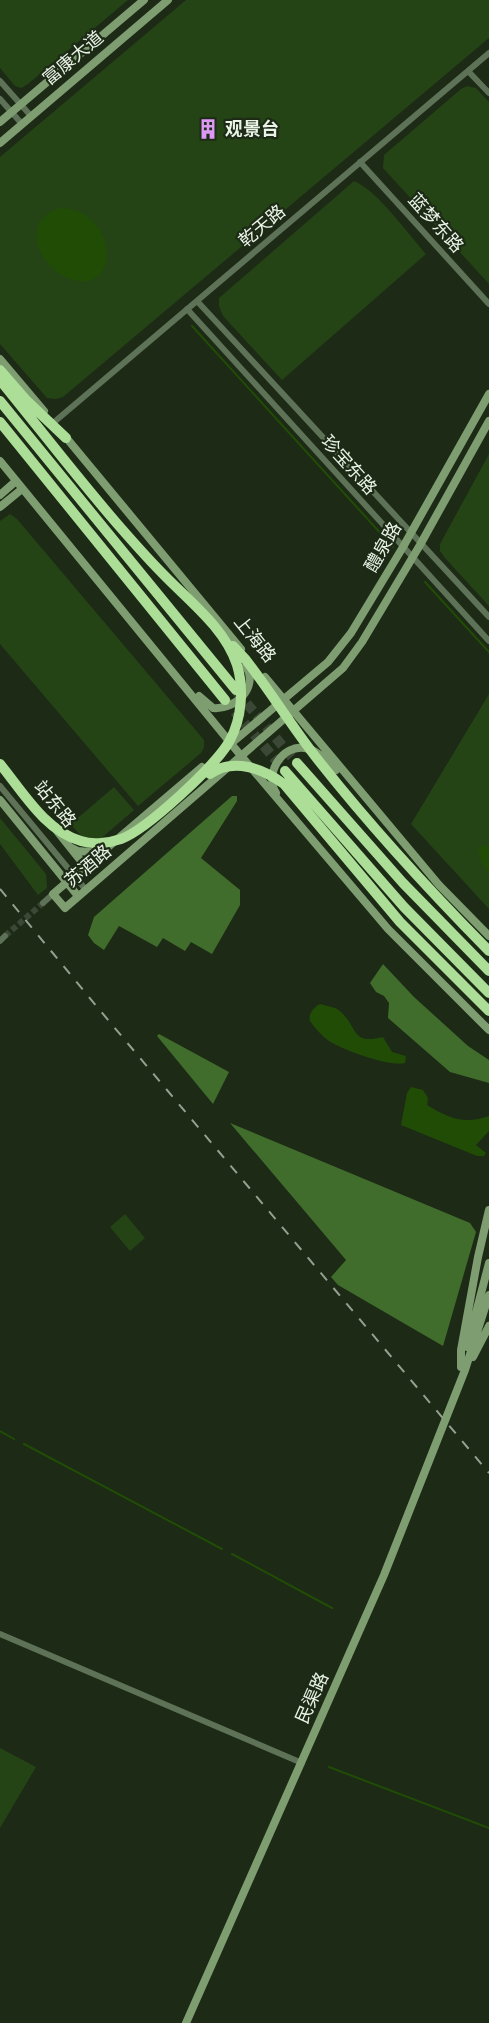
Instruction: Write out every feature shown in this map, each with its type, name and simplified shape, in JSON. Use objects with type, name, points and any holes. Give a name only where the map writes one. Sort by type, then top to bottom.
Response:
[{"type":"highway","points":[[0,370],[27,401],[66,438]]},
{"type":"highway","points":[[0,380],[160,572],[246,660],[315,756],[353,802],[416,874],[489,951]]},
{"type":"highway","points":[[0,402],[236,690]]},
{"type":"highway","points":[[0,422],[225,700]]},
{"type":"highway","points":[[0,428],[22,449]]},
{"type":"highway","points":[[0,764],[50,824],[67,836],[83,842],[108,843],[123,838],[144,826],[215,763],[231,738],[238,717],[241,692],[237,665],[228,646],[212,623]]},
{"type":"highway","points":[[297,763],[403,883],[489,971]]},
{"type":"highway","points":[[162,810],[220,768],[240,766],[260,770],[284,784],[400,922],[489,1011]]},
{"type":"highway","points":[[285,771],[404,907],[489,993]]},
{"type":"main road","name":"富康大道","points":[[0,122],[144,0]]},
{"type":"main road","name":"富康大道","points":[[0,143],[168,0]]},
{"type":"main road","name":"上海路","points":[[0,358],[293,713],[439,885],[489,936]]},
{"type":"main road","name":"醴泉路","points":[[282,699],[328,662],[351,633],[403,547],[489,394]]},
{"type":"main road","name":"醴泉路","points":[[293,713],[343,669],[362,642],[420,545],[489,421]]},
{"type":"main road","points":[[0,461],[242,757],[388,929],[489,1030]]},
{"type":"main road","points":[[0,495],[16,481]]},
{"type":"main road","points":[[0,507],[22,489]]},
{"type":"main road","points":[[146,638],[208,705],[217,709],[236,702],[244,696],[250,676],[248,669],[199,597]]},
{"type":"main road","name":"苏酒路","points":[[282,699],[53,894],[65,908],[293,713]]},
{"type":"main road","points":[[310,837],[272,785],[272,773],[279,760],[297,748],[305,748],[315,752],[359,790]]},
{"type":"main road","name":"站东路","points":[[0,764],[85,866]]},
{"type":"main road","points":[[0,800],[70,879],[78,896]]},
{"type":"main road","points":[[70,848],[101,853]]},
{"type":"main road","points":[[463,1368],[461,1350],[489,1210]]},
{"type":"main road","name":"民渠路","points":[[186,2023],[302,1763],[431,1460],[460,1383],[480,1314],[489,1263]]},
{"type":"main road","name":"民渠路","points":[[480,1314],[489,1295]]},
{"type":"main road","points":[[463,1368],[481,1344],[489,1326]]},
{"type":"street","name":"乾天路","points":[[53,423],[489,53]]},
{"type":"street","points":[[468,70],[489,93]]},
{"type":"street","points":[[0,81],[30,116]]},
{"type":"street","points":[[0,99],[22,124]]},
{"type":"street","name":"蓝梦东路","points":[[360,162],[489,304]]},
{"type":"street","name":"珍宝东路","points":[[197,301],[420,545],[489,617]]},
{"type":"street","name":"珍宝东路","points":[[187,309],[489,641]]},
{"type":"street","points":[[0,786],[35,829],[70,879],[86,890]]},
{"type":"street","points":[[43,903],[53,894]]},
{"type":"street","points":[[0,1634],[302,1763]]},
{"type":"shaded area","points":[[0,0],[128,0],[21,88],[15,86],[0,68]]},
{"type":"shaded area","points":[[186,0],[489,0],[489,38],[63,397],[47,398],[0,344],[0,157]]},
{"type":"shaded area","points":[[467,86],[476,88],[489,102],[489,284],[383,168],[384,155]]},
{"type":"shaded area","points":[[354,181],[383,203],[426,254],[282,380],[223,316],[219,298]]},
{"type":"shaded area","points":[[62,208],[82,214],[96,225],[104,239],[106,254],[104,268],[95,278],[82,281],[64,276],[51,267],[42,254],[37,238],[41,221],[50,212]]},
{"type":"shaded area","points":[[489,454],[489,606],[445,558],[440,551],[440,544]]},
{"type":"shaded area","points":[[10,514],[17,519],[204,740],[201,753],[138,806],[0,644],[0,521]]},
{"type":"shaded area","points":[[489,694],[489,909],[411,824]]},
{"type":"shaded area","points":[[114,787],[134,810],[91,847],[73,827],[73,822]]},
{"type":"shaded area","points":[[232,796],[237,796],[237,801],[201,858],[240,890],[240,905],[212,954],[191,942],[185,951],[163,938],[157,947],[119,926],[104,950],[94,943],[88,935],[94,917]]},
{"type":"shaded area","points":[[0,818],[46,874],[47,888],[38,895],[0,844]]},
{"type":"shaded area","points":[[482,846],[489,846],[489,874],[482,864],[478,849]]},
{"type":"shaded area","points":[[383,964],[414,997],[468,1046],[489,1060],[489,1083],[450,1072],[388,1018],[389,1003],[384,996],[376,992],[370,983]]},
{"type":"shaded area","points":[[320,1004],[340,1011],[360,1037],[373,1039],[383,1037],[392,1052],[406,1056],[405,1063],[388,1063],[355,1053],[329,1041],[310,1021],[312,1011]]},
{"type":"shaded area","points":[[159,1034],[229,1072],[213,1104],[157,1036]]},
{"type":"shaded area","points":[[411,1087],[423,1090],[428,1098],[427,1105],[450,1117],[472,1120],[489,1116],[489,1131],[476,1145],[486,1153],[484,1156],[477,1156],[401,1125],[407,1093]]},
{"type":"shaded area","points":[[230,1123],[470,1223],[476,1232],[443,1346],[338,1285],[331,1277],[346,1260]]},
{"type":"shaded area","points":[[125,1214],[145,1238],[130,1251],[110,1227]]},
{"type":"shaded area","points":[[0,1748],[36,1767],[0,1828]]},
{"type":"waterway","points":[[192,326],[393,547]]},
{"type":"waterway","points":[[425,582],[489,652]]},
{"type":"waterway","points":[[0,1431],[14,1439]]},
{"type":"waterway","points":[[24,1444],[222,1549]]},
{"type":"waterway","points":[[232,1554],[332,1608]]},
{"type":"waterway","points":[[329,1767],[489,1828]]},
{"type":"tunnel","points":[[237,692],[297,763]]},
{"type":"tunnel","points":[[225,700],[285,771]]},
{"type":"tunnel","points":[[5,936],[43,903]]},
{"type":"railway","points":[[0,889],[489,1473]]},
{"type":"place","name":"观景台","points":[[208,129]]}]
